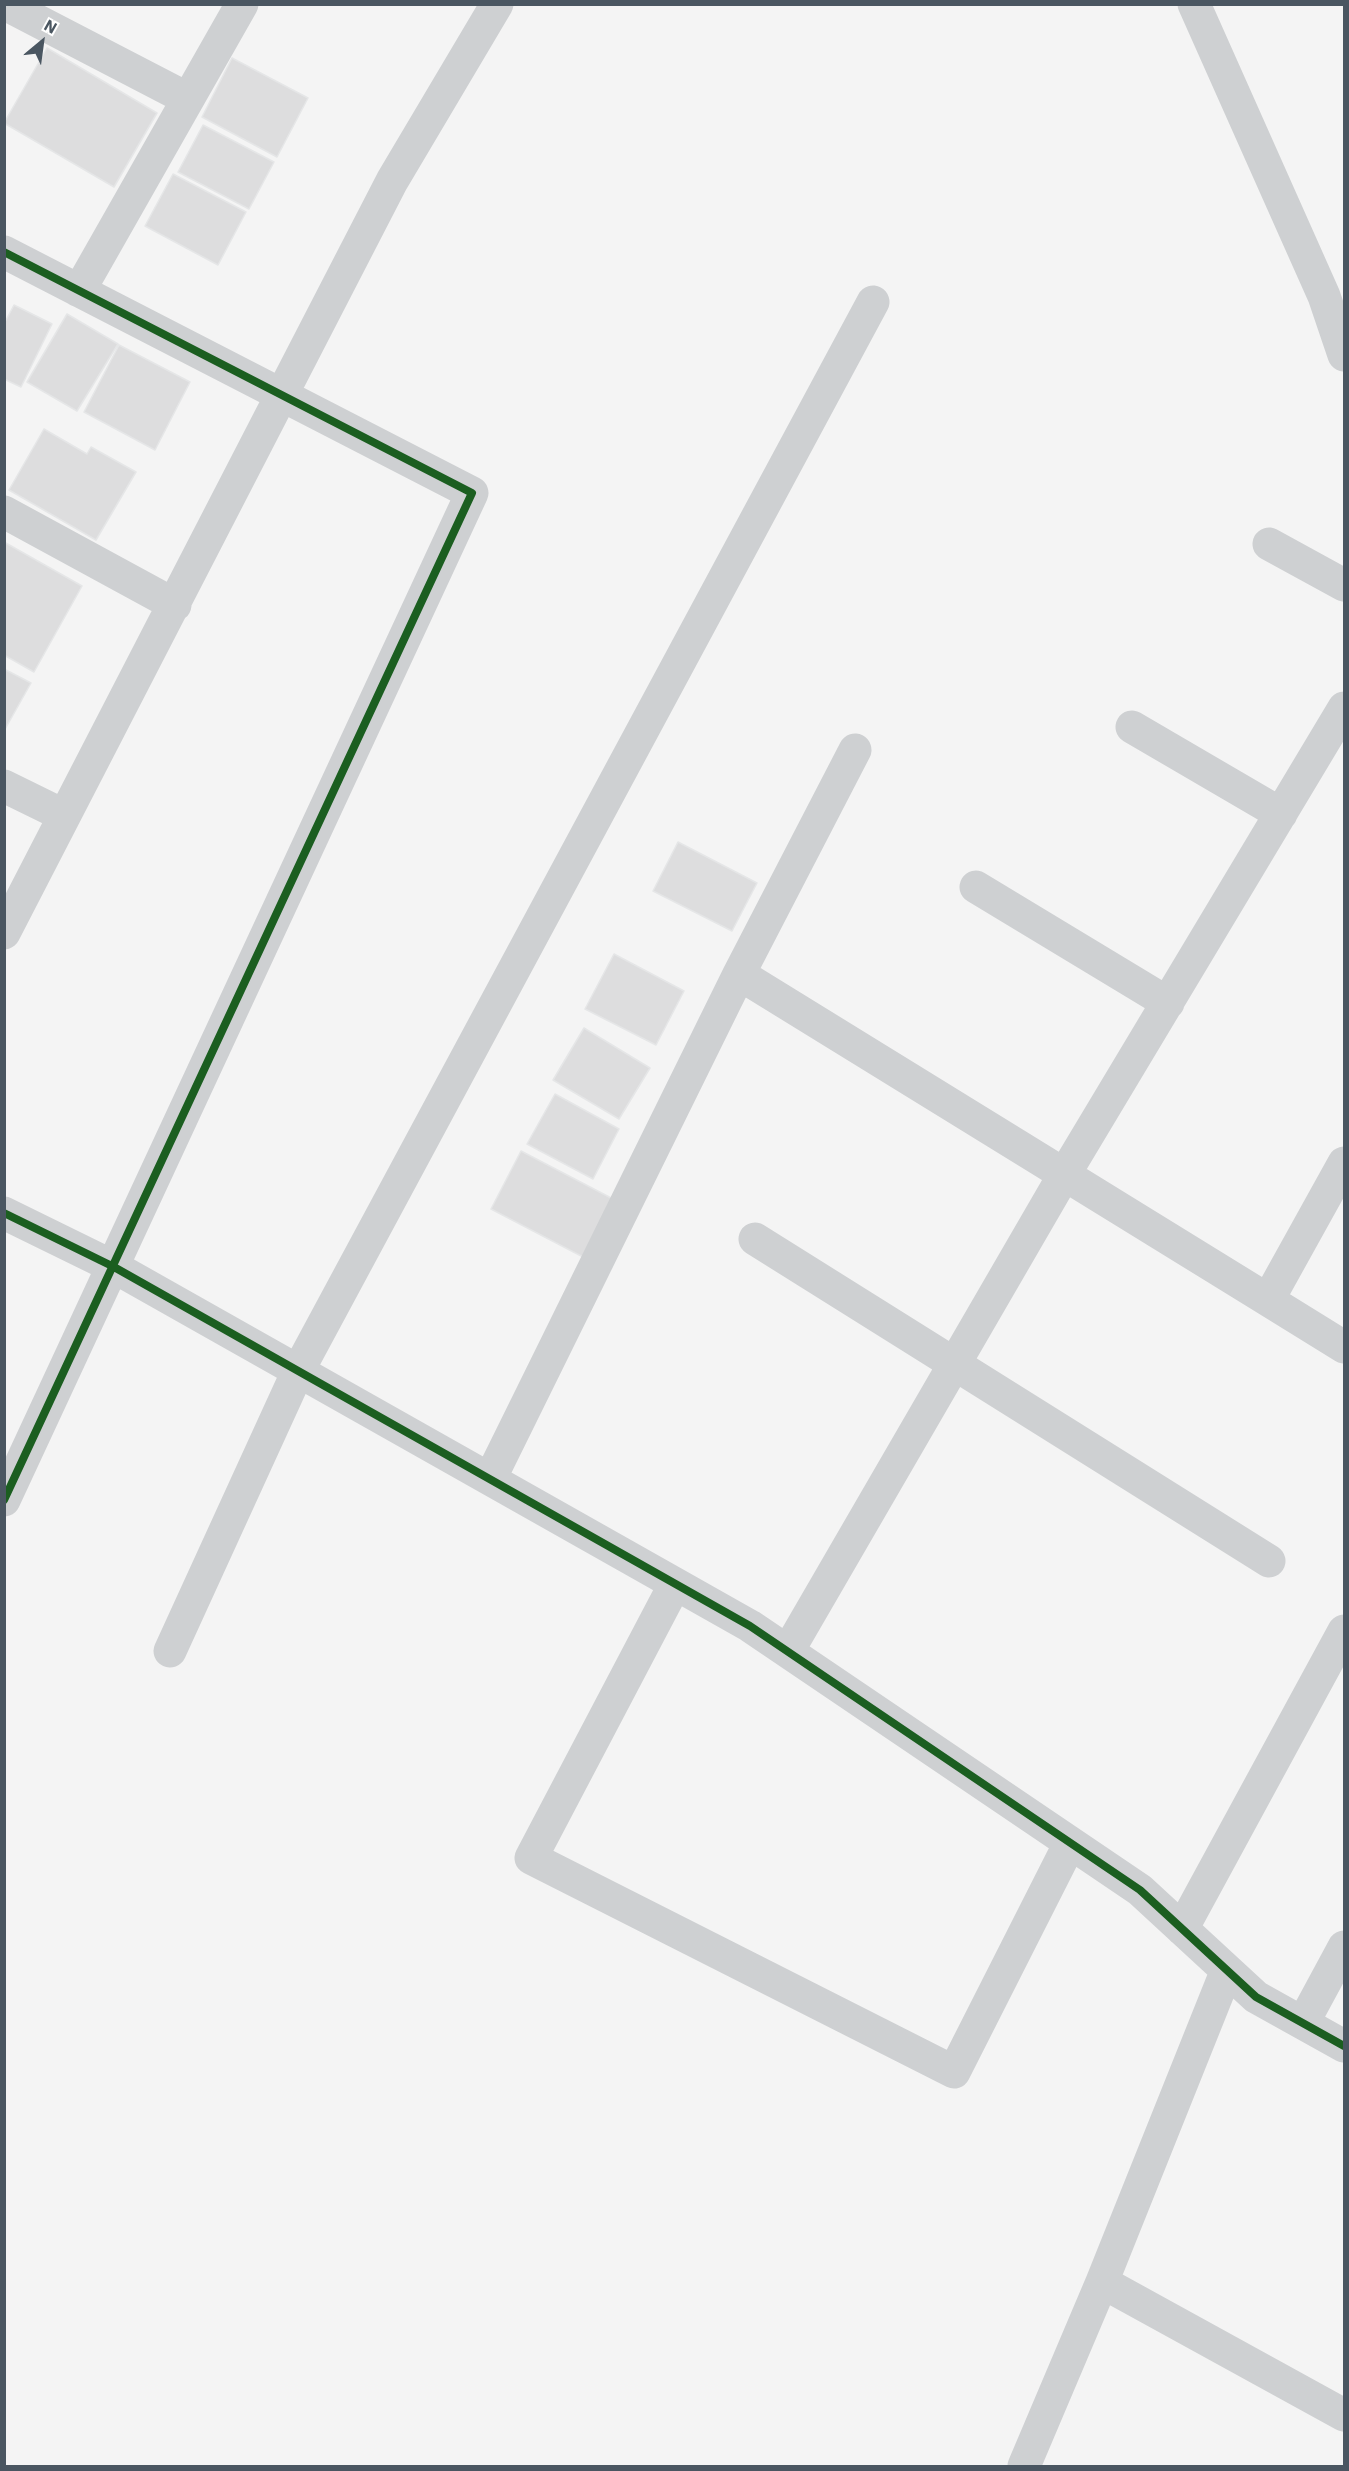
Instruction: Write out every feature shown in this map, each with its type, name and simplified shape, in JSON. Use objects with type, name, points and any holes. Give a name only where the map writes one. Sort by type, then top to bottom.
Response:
[{"type":"street","points":[[5,4],[188,99]]},
{"type":"street","points":[[79,291],[242,4]]},
{"type":"street","points":[[4,933],[392,181],[497,4]]},
{"type":"street","points":[[1194,4],[1323,296],[1344,355]]},
{"type":"street","points":[[4,252],[472,493],[4,1500]]},
{"type":"street","points":[[170,1651],[298,1371],[873,302]]},
{"type":"street","points":[[4,512],[175,605]]},
{"type":"street","points":[[1269,544],[1344,585]]},
{"type":"street","points":[[788,1651],[1064,1175],[1344,708]]},
{"type":"street","points":[[1132,727],[1281,814]]},
{"type":"street","points":[[490,1479],[739,974],[855,750]]},
{"type":"street","points":[[4,786],[63,815]]},
{"type":"street","points":[[976,887],[1168,1003]]},
{"type":"street","points":[[739,974],[1344,1347]]},
{"type":"street","points":[[1268,1300],[1344,1163]]},
{"type":"street","points":[[4,1213],[114,1267],[750,1626],[1140,1890],[1256,1997],[1344,2046]]},
{"type":"street","points":[[755,1239],[1269,1561]]},
{"type":"street","points":[[675,1584],[531,1858],[954,2072],[1070,1843]]},
{"type":"street","points":[[1182,1929],[1344,1631]]},
{"type":"street","points":[[1303,2023],[1344,1947]]},
{"type":"street","points":[[1024,2466],[1102,2283],[1227,1970]]},
{"type":"street","points":[[1211,2009],[1256,1997]]},
{"type":"street","points":[[1102,2283],[1344,2415]]},
{"type":"building","points":[[47,48],[157,113],[114,187],[4,123]]},
{"type":"building","points":[[232,58],[308,98],[277,157],[202,117]]},
{"type":"building","points":[[203,125],[274,162],[249,209],[178,172]]},
{"type":"building","points":[[173,174],[246,212],[218,265],[145,226]]},
{"type":"building","points":[[14,305],[52,324],[21,387],[4,379],[4,324]]},
{"type":"building","points":[[67,314],[118,344],[77,411],[27,382]]},
{"type":"building","points":[[119,345],[190,382],[155,450],[84,412]]},
{"type":"building","points":[[44,429],[87,454],[91,447],[136,472],[96,540],[9,490]]},
{"type":"building","points":[[4,542],[82,586],[34,672],[4,655]]},
{"type":"building","points":[[4,669],[31,683],[4,731]]},
{"type":"building","points":[[678,842],[757,883],[732,931],[653,891]]},
{"type":"building","points":[[614,954],[684,991],[656,1045],[585,1009]]},
{"type":"building","points":[[584,1028],[650,1068],[619,1119],[553,1080]]},
{"type":"building","points":[[555,1094],[619,1129],[593,1179],[527,1144]]},
{"type":"building","points":[[521,1151],[615,1200],[585,1258],[491,1209]]},
{"type":"cycle path","points":[[4,252],[472,493],[4,1500]]},
{"type":"cycle path","points":[[4,1213],[114,1267],[750,1626],[1140,1890],[1256,1997],[1344,2046]]}]
